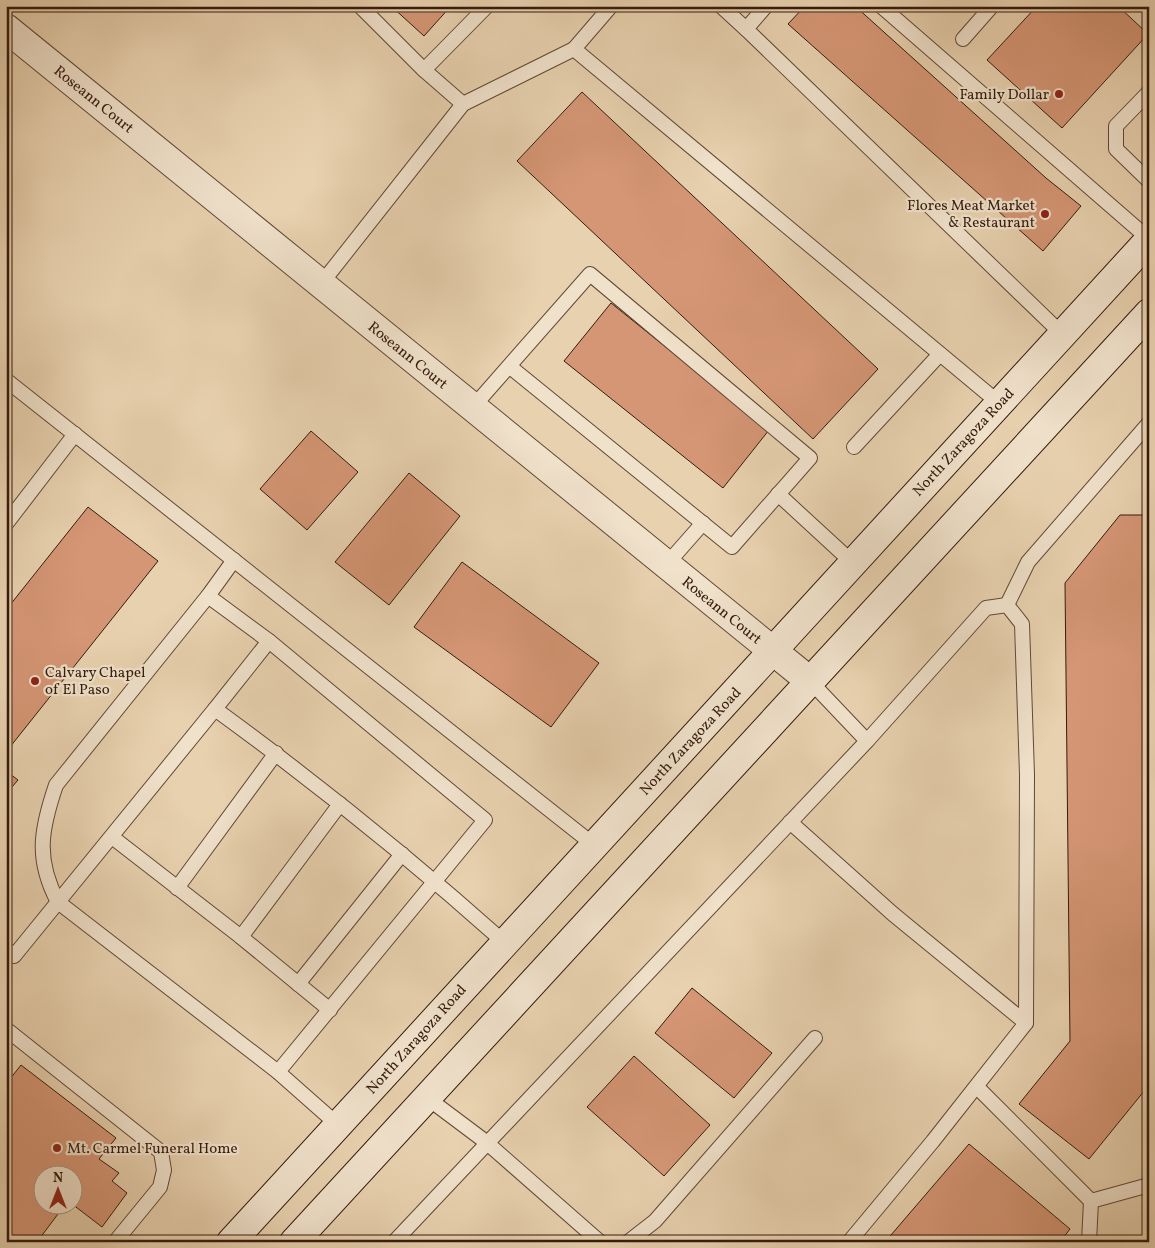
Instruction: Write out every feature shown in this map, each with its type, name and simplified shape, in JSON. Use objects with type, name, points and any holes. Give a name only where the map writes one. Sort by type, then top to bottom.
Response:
[{"type":"main road","name":"Roseann Court","points":[[6,28],[810,681]]},
{"type":"main road","name":"North Zaragoza Road","points":[[231,1242],[1149,240]]},
{"type":"main road","points":[[294,1242],[1149,313]]},
{"type":"lane","points":[[360,6],[424,70],[463,104]]},
{"type":"lane","points":[[424,70],[487,6]]},
{"type":"lane","points":[[321,284],[463,104],[574,49],[611,6]]},
{"type":"lane","points":[[721,6],[1062,334]]},
{"type":"lane","points":[[746,29],[766,6]]},
{"type":"lane","points":[[881,6],[1149,240]]},
{"type":"lane","points":[[963,39],[992,6]]},
{"type":"lane","points":[[574,49],[999,403]]},
{"type":"lane","points":[[1149,92],[1116,126],[1116,149],[1149,181]]},
{"type":"lane","points":[[473,407],[509,366],[590,274],[810,458],[732,547],[509,366]]},
{"type":"lane","points":[[854,447],[940,354]]},
{"type":"lane","points":[[6,380],[594,845]]},
{"type":"lane","points":[[1007,604],[1028,562],[1149,423]]},
{"type":"lane","points":[[6,524],[75,434]]},
{"type":"lane","points":[[778,494],[852,563]]},
{"type":"lane","points":[[666,564],[703,523]]},
{"type":"lane","points":[[234,560],[208,596],[56,785],[45,815],[41,852],[48,882],[58,902],[278,1072],[338,1125]]},
{"type":"lane","points":[[208,596],[269,641],[485,820],[278,1072]]},
{"type":"lane","points":[[394,1242],[486,1142],[867,741],[986,608],[1007,604]]},
{"type":"lane","points":[[849,1242],[977,1087],[1026,1024],[1027,775],[1022,624],[1007,604]]},
{"type":"lane","points":[[6,949],[14,956],[269,641]]},
{"type":"lane","points":[[810,681],[867,741]]},
{"type":"lane","points":[[215,709],[276,753],[402,854],[504,943]]},
{"type":"lane","points":[[176,888],[276,753]]},
{"type":"lane","points":[[242,937],[340,804]]},
{"type":"lane","points":[[790,822],[892,914],[1026,1024]]},
{"type":"lane","points":[[112,837],[242,937],[330,1010]]},
{"type":"lane","points":[[298,984],[402,854]]},
{"type":"lane","points":[[6,1029],[161,1152],[164,1170],[160,1187],[115,1242]]},
{"type":"lane","points":[[628,1242],[655,1221],[815,1038]]},
{"type":"lane","points":[[977,1087],[1091,1202],[1089,1242]]},
{"type":"lane","points":[[426,1097],[486,1142],[600,1242]]},
{"type":"lane","points":[[1091,1202],[1149,1185]]},
{"type":"building","points":[[391,6],[451,6],[424,36]]},
{"type":"building","points":[[805,6],[855,6],[1046,178],[1081,206],[1043,251],[788,24]]},
{"type":"building","name":"Family Dollar","points":[[1037,6],[1118,6],[1148,34],[1062,128],[987,60]]},
{"type":"building","points":[[582,92],[878,369],[813,439],[517,161]]},
{"type":"building","points":[[611,303],[769,430],[723,488],[564,361]]},
{"type":"building","points":[[311,431],[358,472],[307,530],[260,489]]},
{"type":"building","points":[[409,473],[460,516],[389,605],[335,562]]},
{"type":"building","name":"Calvary Chapel of El Paso","points":[[88,507],[158,561],[6,752],[6,610]]},
{"type":"building","points":[[1120,515],[1149,515],[1149,1085],[1089,1159],[1019,1104],[1070,1041],[1065,583]]},
{"type":"building","points":[[462,562],[599,663],[551,727],[414,627]]},
{"type":"building","points":[[6,771],[18,780],[6,794]]},
{"type":"building","points":[[692,988],[772,1053],[734,1098],[655,1033]]},
{"type":"building","points":[[634,1056],[710,1125],[664,1176],[587,1107]]},
{"type":"building","name":"Mt. Carmel Funeral Home","points":[[21,1065],[116,1138],[99,1159],[119,1173],[112,1181],[127,1193],[102,1227],[82,1212],[82,1166],[32,1166],[32,1216],[56,1216],[37,1242],[6,1242],[6,1084]]},
{"type":"building","points":[[969,1144],[1070,1229],[1060,1242],[885,1242]]},
{"type":"place","name":"Family Dollar","points":[[1059,94]]},
{"type":"place","name":"Flores Meat Market & Restaurant","points":[[1045,214]]},
{"type":"place","name":"Calvary Chapel of El Paso","points":[[35,681]]},
{"type":"place","name":"Mt. Carmel Funeral Home","points":[[57,1148]]}]
